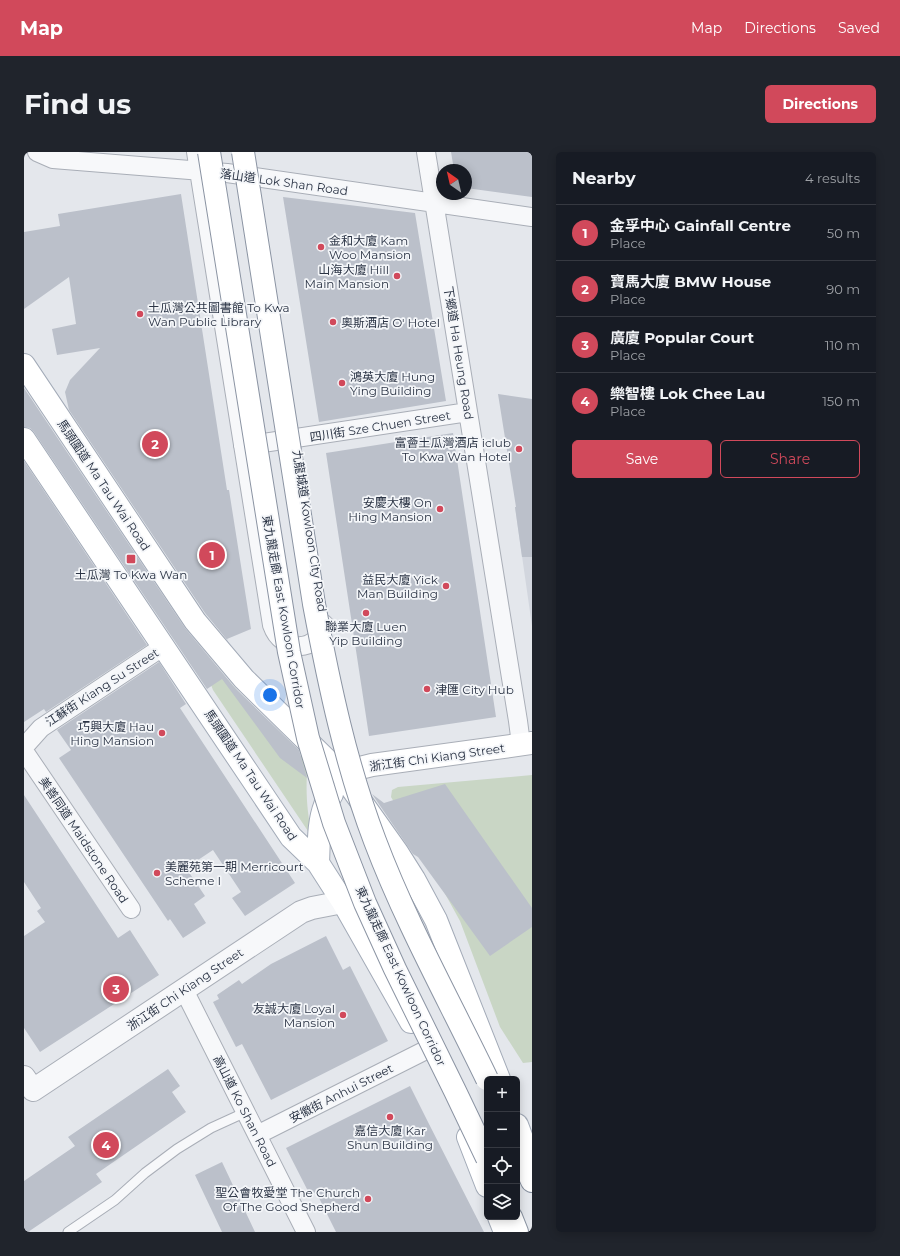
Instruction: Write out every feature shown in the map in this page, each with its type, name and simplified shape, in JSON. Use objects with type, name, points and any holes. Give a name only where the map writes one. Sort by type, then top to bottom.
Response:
[{"type":"main road","points":[[243,152],[314,604],[328,674],[344,741],[365,813],[385,867],[410,923],[486,1076]]},
{"type":"main road","name":"東九龍走廊 East Kowloon Corridor","points":[[204,161],[289,652],[308,738],[334,823],[365,903],[395,969],[484,1152]]},
{"type":"main road","name":"馬頭圍道 Ma Tau Wai Road","points":[[24,365],[195,621],[244,679],[343,776],[397,852],[414,878],[436,920],[498,1076]]},
{"type":"main road","name":"馬頭圍道 Ma Tau Wai Road","points":[[24,439],[291,837],[318,863],[343,902],[426,1050],[459,1116],[486,1184]]},
{"type":"main road","name":"浙江街 Chi Kiang Street","points":[[343,776],[356,769],[372,765],[527,743]]},
{"type":"main road","points":[[318,863],[320,830],[324,809],[343,776]]},
{"type":"main road","points":[[520,1133],[532,1165]]},
{"type":"main road","points":[[518,1148],[532,1181]]},
{"type":"main road","points":[[500,1220],[505,1232]]},
{"type":"main road","points":[[512,1220],[517,1232]]},
{"type":"street","name":"落山道 Lok Shan Road","points":[[36,152],[53,159],[204,161],[254,177],[532,217]]},
{"type":"street","name":"九龍城道 Kowloon City Road","points":[[196,152],[204,161],[243,446],[272,625],[274,633],[285,643],[300,647],[311,642],[320,633],[324,625],[324,617],[250,152]]},
{"type":"street","name":"下鄉道 Ha Heung Road","points":[[426,152],[518,721],[527,743]]},
{"type":"street","name":"四川街 Sze Chuen Street","points":[[243,446],[468,412]]},
{"type":"street","name":"江蘇街 Kiang Su Street","points":[[24,747],[41,728],[164,646]]},
{"type":"street","name":"美善同道 Maidstone Road","points":[[24,751],[131,909]]},
{"type":"street","name":"浙江街 Chi Kiang Street","points":[[27,1087],[184,990],[301,912],[312,908],[343,902]]},
{"type":"street","name":"高山道 Ko Shan Road","points":[[184,990],[306,1232]]},
{"type":"street","name":"安徽街 Anhui Street","points":[[257,1135],[426,1050]]},
{"type":"lane","points":[[68,1232],[115,1200],[145,1173],[177,1149],[212,1128],[246,1112]]},
{"type":"shaded area","points":[[532,504],[532,626],[515,507]]},
{"type":"green space","points":[[193,639],[249,703],[308,763],[307,800],[312,837],[213,690]]},
{"type":"green space","points":[[532,775],[532,1062],[523,1063],[500,1027],[460,921],[391,797],[392,790],[398,787]]},
{"type":"building","points":[[451,152],[532,152],[532,197],[472,189],[472,164],[453,164]]},
{"type":"building","points":[[181,194],[227,490],[229,490],[251,629],[227,639],[228,641],[205,613],[69,410],[65,392],[70,380],[100,348],[57,355],[52,329],[76,324],[69,277],[24,309],[24,232],[60,226],[58,214]]},
{"type":"building","points":[[283,197],[415,213],[446,401],[319,422]]},
{"type":"building","points":[[24,388],[185,628],[235,688],[299,750],[307,778],[280,758],[222,679],[207,689],[34,432],[30,428],[24,427]]},
{"type":"building","name":"富薈土瓜灣酒店 iclub To Kwa Wan Hotel","points":[[498,394],[532,399],[532,557],[522,557],[516,507]]},
{"type":"building","points":[[453,433],[496,717],[369,736],[326,453]]},
{"type":"building","points":[[24,461],[147,645],[46,712],[44,709],[24,722]]},
{"type":"building","points":[[159,662],[186,704],[180,708],[295,883],[245,916],[232,898],[241,892],[213,850],[186,868],[205,896],[194,904],[206,923],[183,938],[170,919],[168,921],[59,758],[71,750],[57,730]]},
{"type":"building","points":[[445,784],[532,908],[532,927],[490,956],[418,857],[413,854],[372,794],[384,803]]},
{"type":"building","points":[[24,795],[118,938],[130,930],[159,975],[40,1052],[24,1028],[24,936],[45,922],[37,911],[41,908],[24,882]]},
{"type":"building","points":[[326,936],[343,970],[350,966],[388,1041],[271,1100],[242,1044],[236,1047],[213,1002],[219,999],[217,995],[239,980],[242,984],[271,964]]},
{"type":"building","points":[[168,1069],[180,1086],[172,1092],[186,1112],[96,1174],[102,1182],[28,1232],[24,1232],[24,1181],[75,1146],[68,1137]]},
{"type":"building","points":[[410,1086],[484,1232],[336,1232],[316,1192],[310,1195],[286,1148]]},
{"type":"building","points":[[222,1162],[255,1232],[222,1232],[195,1175]]},
{"type":"place","name":"金和大廈 Kam Woo Mansion","points":[[321,247]]},
{"type":"place","name":"山海大廈 Hill Main Mansion","points":[[397,276]]},
{"type":"place","name":"土瓜灣公共圖書館 To Kwa Wan Public Library","points":[[140,314]]},
{"type":"place","name":"奧斯酒店 O' Hotel","points":[[333,322]]},
{"type":"place","name":"鴻英大廈 Hung Ying Building","points":[[342,383]]},
{"type":"place","name":"寶馬大廈 BMW House","points":[[155,444]]},
{"type":"place","name":"富薈土瓜灣酒店 iclub To Kwa Wan Hotel","points":[[519,449]]},
{"type":"place","name":"安慶大樓 On Hing Mansion","points":[[440,509]]},
{"type":"place","name":"金孚中心 Gainfall Centre","points":[[212,555]]},
{"type":"place","name":"土瓜灣 To Kwa Wan","points":[[131,559]]},
{"type":"place","name":"益民大廈 Yick Man Building","points":[[446,586]]},
{"type":"place","name":"聯業大廈 Luen Yip Building","points":[[366,613]]},
{"type":"place","name":"津匯 City Hub","points":[[427,689]]},
{"type":"place","name":"巧興大廈 Hau Hing Mansion","points":[[162,733]]},
{"type":"place","name":"美麗苑第一期 Merricourt Scheme I","points":[[157,873]]},
{"type":"place","name":"廣廈 Popular Court","points":[[116,989]]},
{"type":"place","name":"友誠大廈 Loyal Mansion","points":[[343,1015]]},
{"type":"place","name":"嘉信大廈 Kar Shun Building","points":[[390,1117]]},
{"type":"place","name":"樂智樓 Lok Chee Lau","points":[[106,1145]]},
{"type":"place","name":"聖公會牧愛堂 The Church Of The Good Shepherd","points":[[368,1199]]}]
